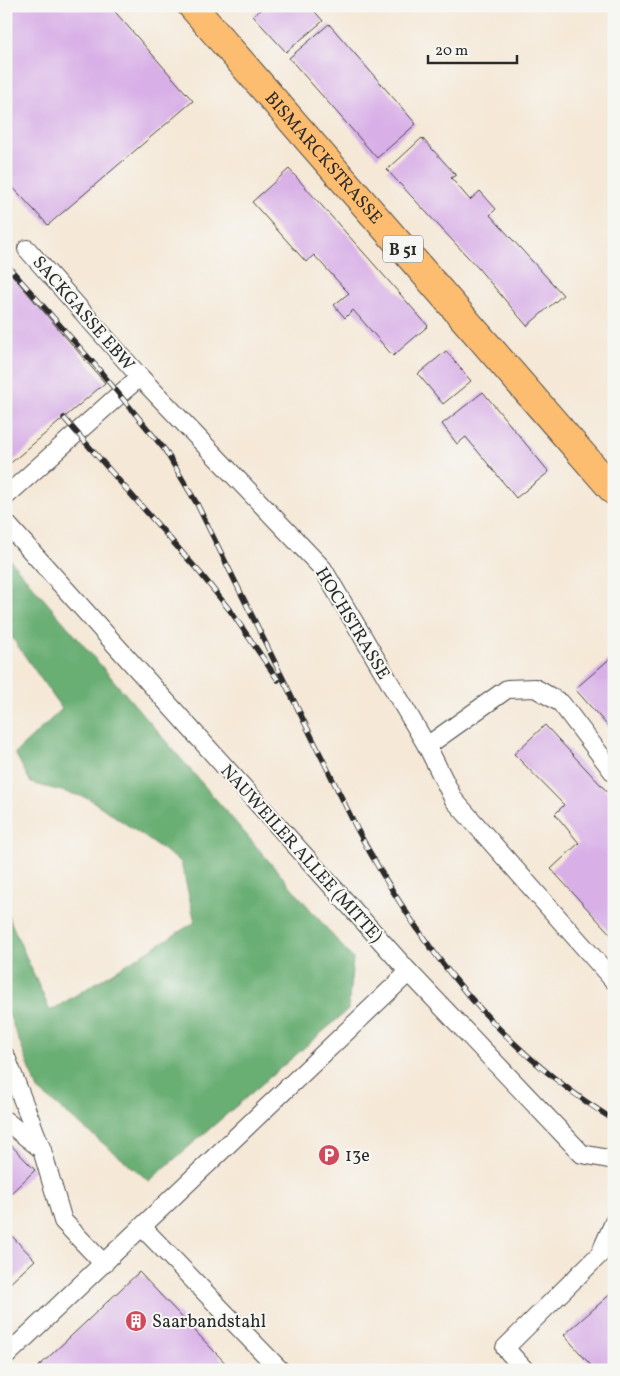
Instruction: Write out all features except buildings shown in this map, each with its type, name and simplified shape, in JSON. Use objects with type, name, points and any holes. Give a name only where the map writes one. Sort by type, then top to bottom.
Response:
[{"type":"main road","name":"BISMARCKSTRASSE","points":[[192,6],[614,491]]},
{"type":"lane","name":"SACKGASSE EBW","points":[[27,249],[140,377]]},
{"type":"lane","points":[[6,496],[140,377]]},
{"type":"lane","name":"HOCHSTRASSE","points":[[140,377],[323,569],[427,746],[454,800],[614,981]]},
{"type":"lane","name":"NAUWEILER ALLEE (MITTE)","points":[[6,523],[409,972],[582,1154],[614,1160]]},
{"type":"lane","points":[[427,746],[506,689],[535,688],[561,703],[614,773]]},
{"type":"lane","points":[[6,1356],[409,972]]},
{"type":"lane","points":[[6,1057],[42,1150],[64,1221],[104,1264]]},
{"type":"lane","points":[[6,1121],[42,1150]]},
{"type":"lane","points":[[525,1370],[505,1348],[600,1254],[614,1222]]},
{"type":"lane","points":[[142,1227],[280,1370]]},
{"type":"green space","points":[[6,555],[353,959],[348,1010],[149,1181],[38,1090],[6,1007],[6,911],[50,1011],[195,922],[181,862],[88,798],[31,783],[15,753],[62,709],[6,629]]},
{"type":"railway","points":[[6,264],[95,365],[165,450],[197,504],[357,829],[408,915],[466,992],[498,1028],[533,1061],[572,1092],[614,1120]]},
{"type":"railway","points":[[64,418],[201,574],[232,613],[278,680]]},
{"type":"place","name":"13e","points":[[329,1155]]},
{"type":"place","name":"Saarbandstahl","points":[[136,1321]]}]
